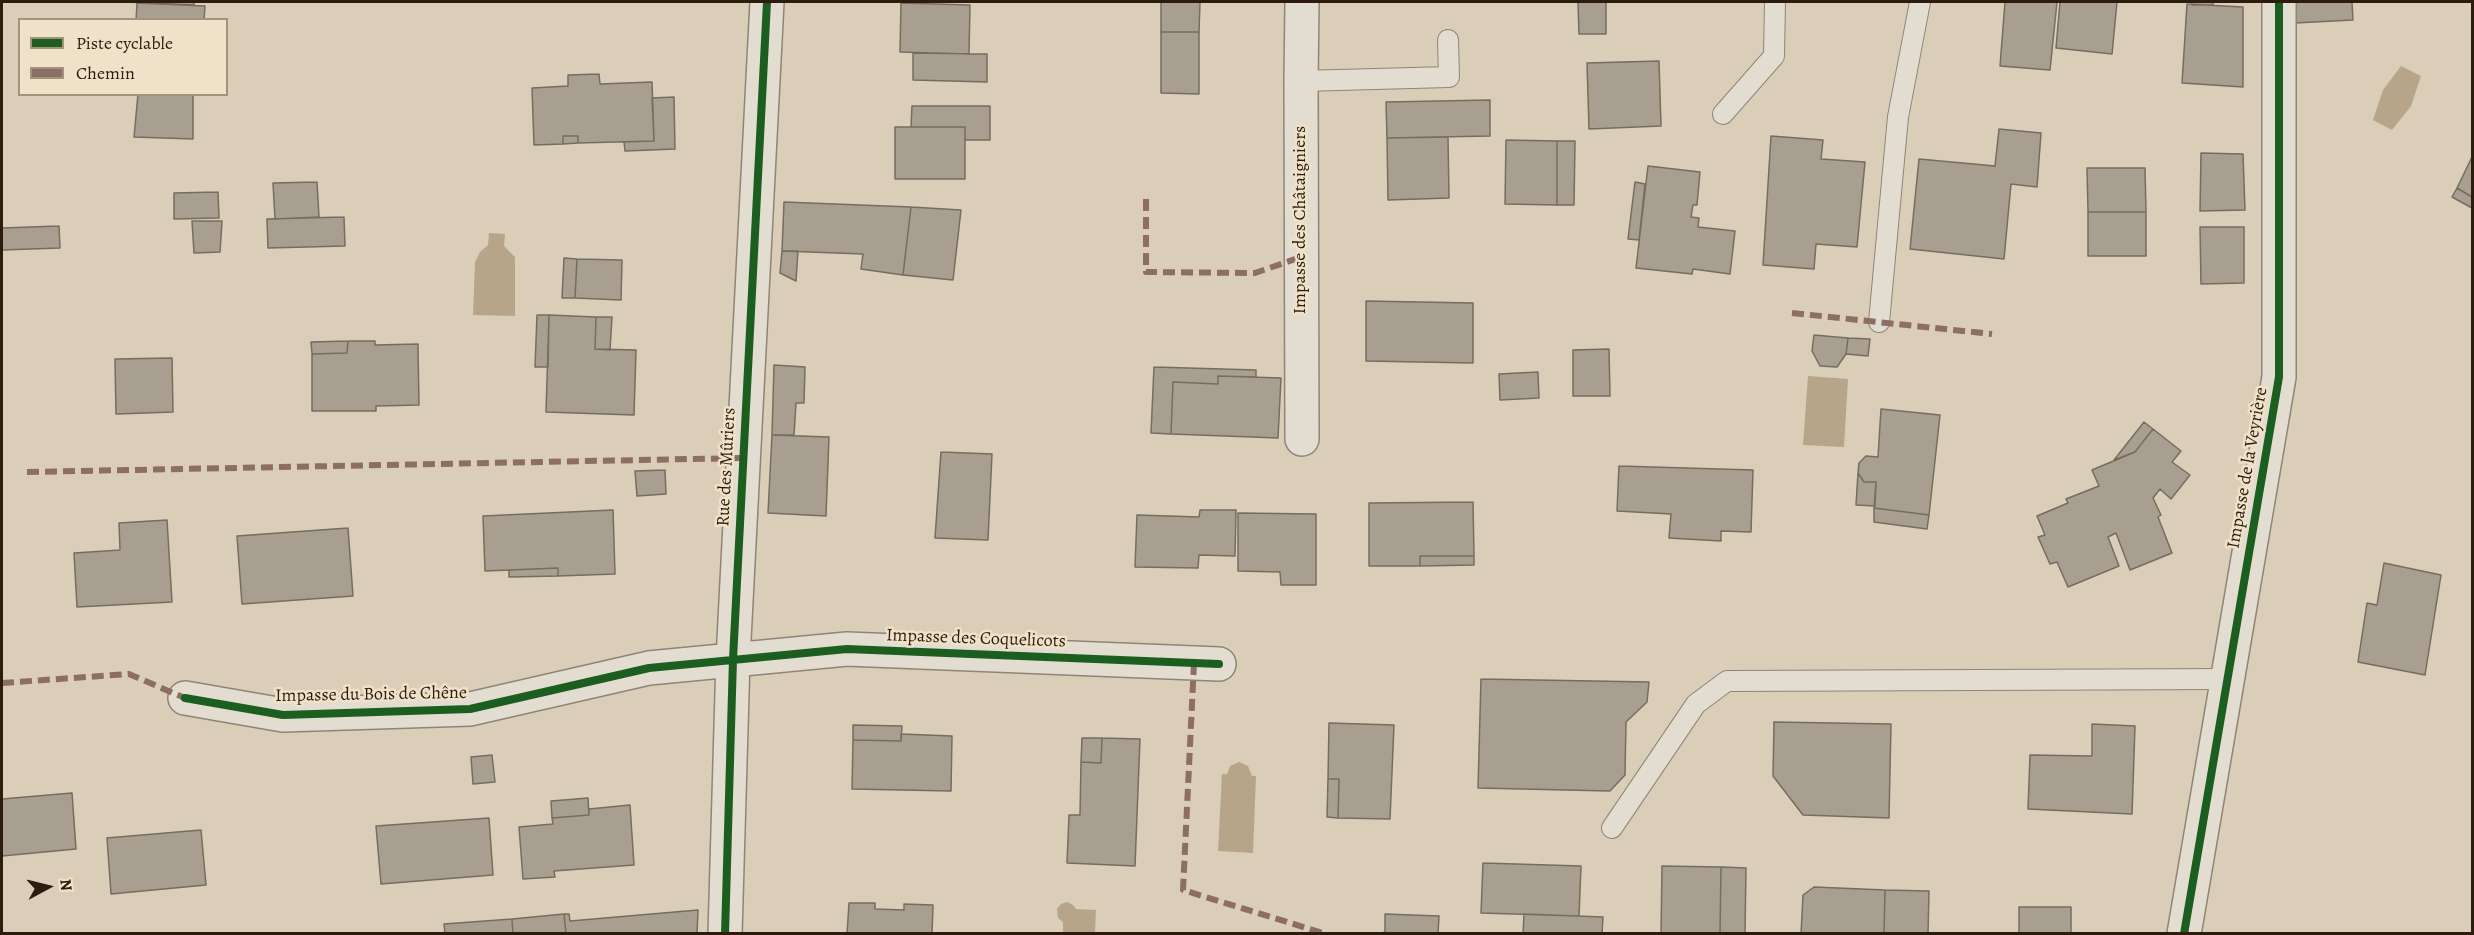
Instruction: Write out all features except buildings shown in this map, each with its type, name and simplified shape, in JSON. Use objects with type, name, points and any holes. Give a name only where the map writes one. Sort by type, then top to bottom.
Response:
[{"type":"street","name":"Rue des Mûriers","points":[[725,933],[733,659],[767,2]]},
{"type":"street","name":"Impasse des Châtaigniers","points":[[1302,2],[1300,81],[1302,439]]},
{"type":"street","name":"Impasse de la Veyrière","points":[[2184,933],[2279,377],[2278,2]]},
{"type":"street","name":"Impasse des Coquelicots","points":[[733,659],[847,649],[1219,664]]},
{"type":"street","name":"Impasse du Bois de Chêne","points":[[185,698],[283,715],[470,709],[649,668],[733,659]]},
{"type":"lane","points":[[1724,114],[1774,56],[1775,2]]},
{"type":"lane","points":[[1879,322],[1898,117],[1920,2]]},
{"type":"lane","points":[[1300,81],[1449,77],[1448,40]]},
{"type":"lane","points":[[1612,828],[1696,704],[1727,681],[2227,680]]},
{"type":"shaded area","points":[[2401,66],[2421,76],[2411,106],[2392,130],[2373,120],[2383,90]]},
{"type":"shaded area","points":[[489,233],[505,234],[504,246],[515,257],[515,316],[473,315],[475,262],[480,252],[488,245]]},
{"type":"shaded area","points":[[1808,376],[1848,379],[1844,447],[1803,445]]},
{"type":"shaded area","points":[[1239,762],[1248,766],[1252,776],[1256,776],[1253,853],[1218,851],[1222,774],[1227,774],[1230,766]]},
{"type":"shaded area","points":[[1067,902],[1076,909],[1096,910],[1095,933],[1063,933],[1063,922],[1058,918],[1057,909],[1061,904]]},
{"type":"marked path","points":[[1146,199],[1146,272],[1255,273],[1301,257]]},
{"type":"marked path","points":[[1792,313],[1992,334]]},
{"type":"marked path","points":[[27,472],[743,458]]},
{"type":"marked path","points":[[1194,663],[1183,890],[1326,934]]},
{"type":"marked path","points":[[2,683],[129,674],[185,698]]},
{"type":"cycle path","points":[[725,934],[733,659],[767,2]]},
{"type":"cycle path","points":[[2184,934],[2279,377],[2279,2]]},
{"type":"cycle path","points":[[185,698],[283,715],[470,709],[649,668],[847,649],[1219,664]]}]
